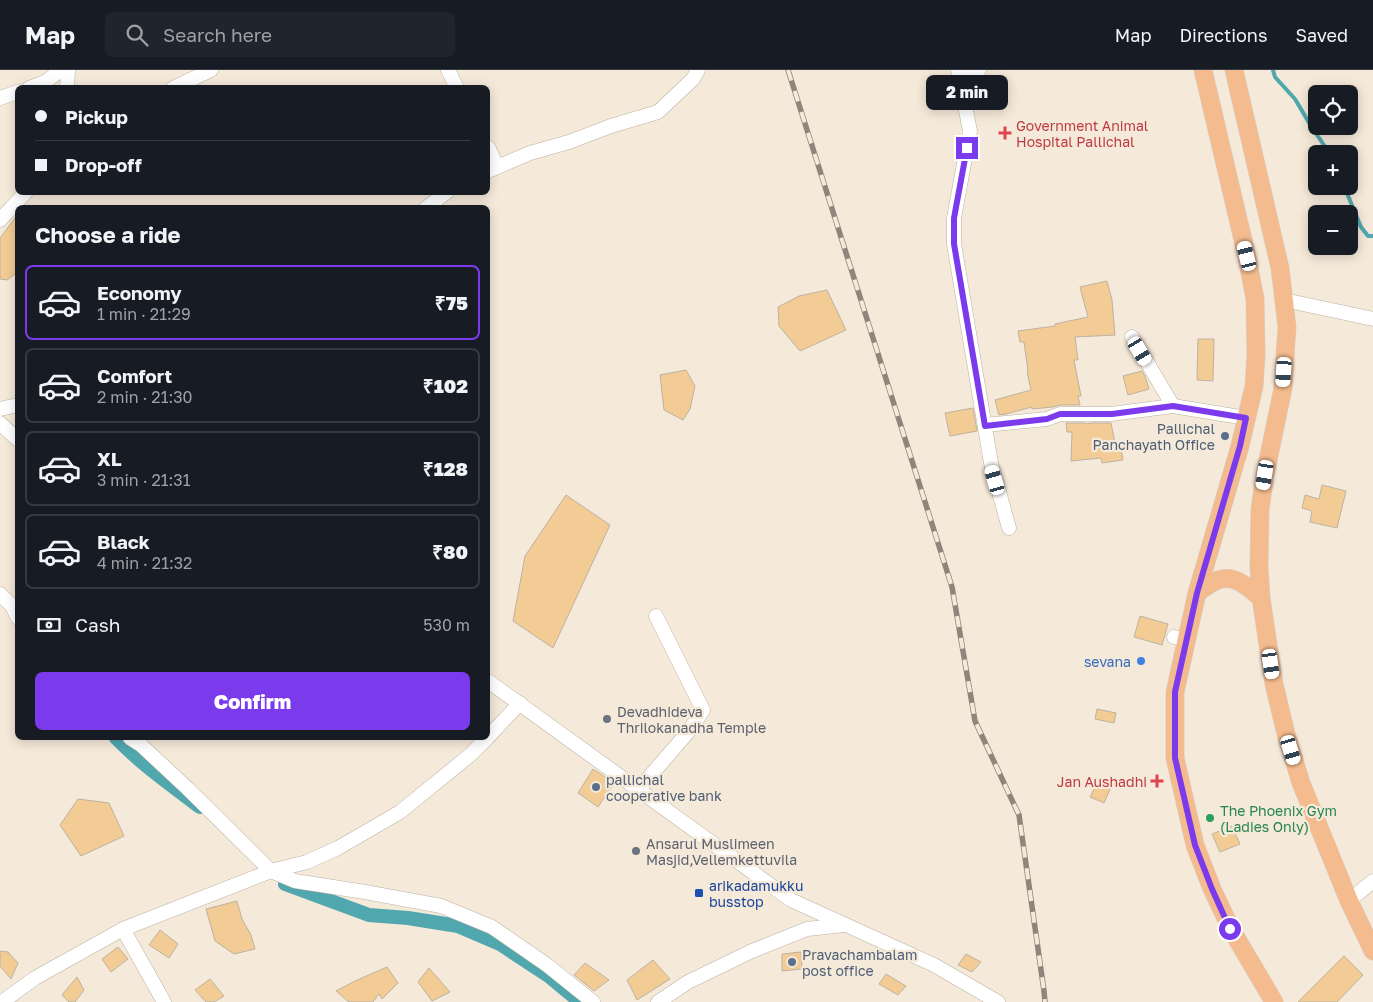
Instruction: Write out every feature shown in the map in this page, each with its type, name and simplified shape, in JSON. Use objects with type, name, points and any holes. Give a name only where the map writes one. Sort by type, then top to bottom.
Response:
[{"type":"main road","points":[[1203,70],[1247,256],[1255,299],[1256,355],[1254,386],[1240,446],[1197,593],[1180,638],[1175,692],[1175,758],[1195,845],[1212,889],[1230,929],[1274,1002]]},
{"type":"main road","points":[[1234,70],[1280,268],[1287,327],[1283,388],[1260,509],[1258,566],[1274,684],[1286,734],[1301,783],[1349,901],[1373,951]]},
{"type":"main road","points":[[1197,593],[1217,580],[1229,578],[1244,584],[1261,598]]},
{"type":"street","points":[[37,85],[45,82],[61,70]]},
{"type":"street","points":[[67,85],[68,70]]},
{"type":"street","points":[[179,85],[211,70]]},
{"type":"street","points":[[448,70],[456,85]]},
{"type":"street","points":[[492,168],[530,153],[658,112],[693,79],[698,70]]},
{"type":"street","points":[[979,70],[958,71],[970,131],[954,218],[954,244],[991,464],[1009,528]]},
{"type":"street","points":[[0,98],[15,93]]},
{"type":"street","points":[[0,220],[23,195]]},
{"type":"street","points":[[430,205],[444,195]]},
{"type":"street","points":[[1284,300],[1373,318]]},
{"type":"street","points":[[1132,337],[1173,406]]},
{"type":"street","points":[[0,409],[15,406]]},
{"type":"street","points":[[985,426],[1047,419],[1060,414],[1112,414],[1173,406],[1246,418]]},
{"type":"street","points":[[0,423],[15,437]]},
{"type":"street","points":[[0,594],[12,606],[15,612]]},
{"type":"street","points":[[638,790],[689,731],[703,710],[656,616]]},
{"type":"street","points":[[490,682],[791,900],[934,965],[998,1002]]},
{"type":"street","points":[[490,734],[520,703]]},
{"type":"street","points":[[134,740],[141,744],[187,788],[271,872],[295,881],[441,906],[492,927],[548,965],[593,1002]]},
{"type":"street","points":[[2,1002],[35,978],[123,929],[271,872],[306,862],[338,848],[400,812],[470,755],[484,740]]},
{"type":"street","points":[[1349,901],[1373,881]]},
{"type":"street","points":[[658,1002],[688,982],[752,951],[807,929],[846,925]]},
{"type":"street","points":[[123,929],[164,1002]]},
{"type":"building","points":[[15,218],[15,274],[7,280],[0,279],[0,238]]},
{"type":"building","points":[[1107,281],[1112,300],[1115,335],[1075,337],[1078,360],[1074,360],[1081,396],[1078,396],[1080,405],[1060,405],[1032,409],[1032,407],[999,415],[995,400],[1031,390],[1024,342],[1020,342],[1018,331],[1055,326],[1055,324],[1088,317],[1080,287]]},
{"type":"building","points":[[827,290],[846,330],[800,351],[779,326],[778,307],[799,296]]},
{"type":"building","points":[[1198,339],[1214,339],[1213,381],[1197,380]]},
{"type":"building","points":[[686,370],[695,386],[690,409],[683,420],[664,410],[660,375]]},
{"type":"building","points":[[1142,371],[1149,389],[1128,395],[1123,376]]},
{"type":"building","points":[[973,408],[977,431],[950,436],[945,413]]},
{"type":"building","points":[[1066,423],[1111,423],[1115,443],[1120,442],[1123,460],[1102,463],[1101,458],[1071,461],[1072,432],[1067,432]]},
{"type":"building","points":[[1322,485],[1346,491],[1337,528],[1310,522],[1312,511],[1302,508],[1305,495],[1319,499]]},
{"type":"building","points":[[566,495],[610,525],[553,648],[513,621],[525,556]]},
{"type":"building","points":[[1140,616],[1168,624],[1162,645],[1134,637]]},
{"type":"building","points":[[1097,709],[1116,713],[1114,723],[1095,719]]},
{"type":"building","name":"pallichal cooperative bank","points":[[593,769],[614,783],[598,807],[578,793]]},
{"type":"building","points":[[1098,781],[1111,787],[1104,803],[1090,797]]},
{"type":"building","points":[[78,799],[109,803],[124,836],[81,856],[60,825]]},
{"type":"building","points":[[1232,826],[1240,844],[1220,852],[1212,834]]},
{"type":"building","points":[[237,901],[242,919],[251,935],[255,949],[234,954],[215,941],[206,909]]},
{"type":"building","points":[[160,930],[178,944],[169,958],[149,945]]},
{"type":"building","points":[[118,947],[128,959],[111,972],[102,959]]},
{"type":"building","points":[[0,951],[8,952],[18,963],[11,979],[0,966]]},
{"type":"building","name":"Pravachambalam post office","points":[[801,952],[802,969],[782,971],[782,954]]},
{"type":"building","points":[[966,954],[981,962],[972,972],[958,965]]},
{"type":"building","points":[[1344,956],[1363,975],[1337,1002],[1298,1002]]},
{"type":"building","points":[[653,960],[670,979],[637,1000],[627,980]]},
{"type":"building","points":[[585,963],[609,980],[594,991],[574,975]]},
{"type":"building","points":[[387,967],[398,983],[382,999],[379,994],[373,1002],[349,1002],[336,991],[355,981]]},
{"type":"building","points":[[429,968],[450,992],[432,1001],[418,982]]},
{"type":"building","points":[[886,974],[906,986],[898,995],[879,984]]},
{"type":"building","points":[[77,977],[84,990],[75,1002],[69,1002],[62,995]]},
{"type":"building","points":[[210,979],[224,996],[214,1002],[206,1002],[195,990]]},
{"type":"waterway","points":[[1273,70],[1275,77],[1295,99],[1324,145]]},
{"type":"waterway","points":[[1348,195],[1361,227],[1368,236],[1373,236]]},
{"type":"waterway","points":[[118,740],[146,765],[200,807]]},
{"type":"waterway","points":[[285,884],[369,915],[408,918],[458,926],[500,944],[550,977],[580,1002]]},
{"type":"railway","points":[[788,70],[952,587],[975,721],[1019,815],[1045,1002]]},
{"type":"place","name":"Government Animal Hospital Pallichal","points":[[1005,133]]},
{"type":"place","name":"Pallichal Panchayath Office","points":[[1225,436]]},
{"type":"place","name":"sevana","points":[[1141,661]]},
{"type":"place","name":"Devadhideva Thrilokanadha Temple","points":[[607,719]]},
{"type":"place","name":"Jan Aushadhi","points":[[1157,781]]},
{"type":"place","name":"pallichal cooperative bank","points":[[596,787]]},
{"type":"place","name":"The Phoenix Gym (Ladies Only)","points":[[1210,818]]},
{"type":"place","name":"Ansarul Muslimeen Masjid,Vellemkettuvila","points":[[636,851]]},
{"type":"place","name":"arikadamukku busstop","points":[[699,893]]},
{"type":"place","name":"Pravachambalam post office","points":[[792,962]]},
{"type":"route","points":[[967,148],[954,218],[954,244],[985,426],[1047,419],[1060,414],[1112,414],[1173,406],[1246,418],[1240,446],[1197,593],[1175,692],[1175,758],[1195,845],[1230,929]]}]
